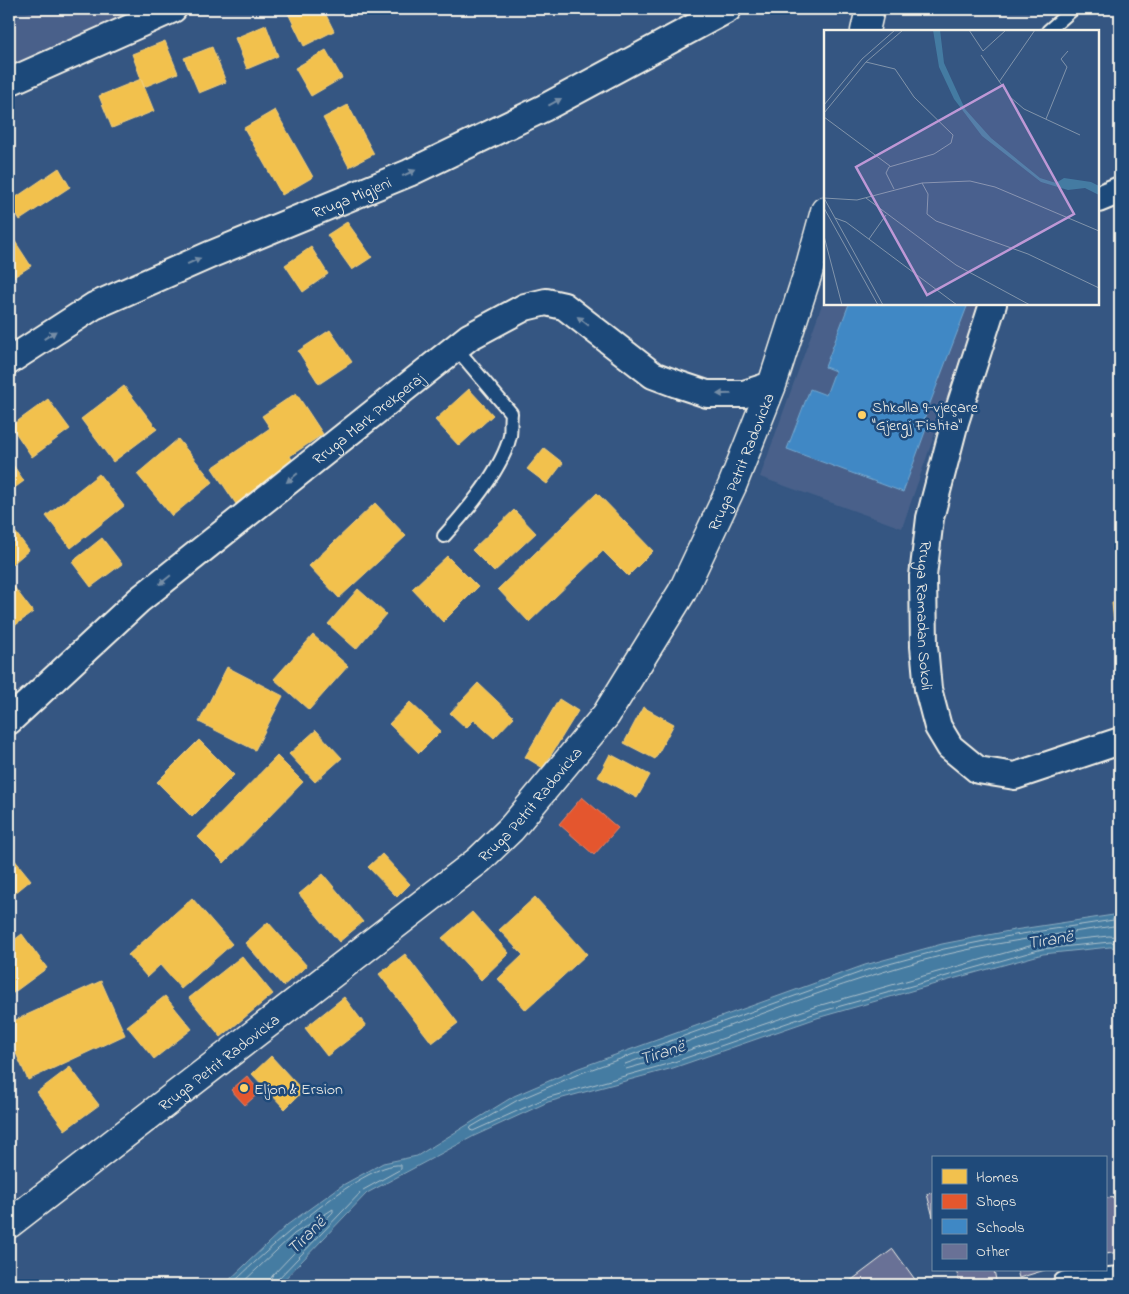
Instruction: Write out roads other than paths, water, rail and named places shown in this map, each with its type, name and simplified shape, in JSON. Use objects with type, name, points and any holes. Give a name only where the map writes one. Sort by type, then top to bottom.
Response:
[{"type":"main road","points":[[865,30],[870,9]]},
{"type":"main road","name":"Rruga Petrit Radovicka","points":[[9,1224],[479,860],[511,829],[606,715],[682,592],[732,486],[772,385],[808,273],[824,215]]},
{"type":"street","points":[[9,82],[173,9]]},
{"type":"street","name":"Rruga Migjeni","points":[[9,361],[94,306],[212,254],[409,173],[544,108],[689,18],[728,9]]},
{"type":"street","points":[[1099,198],[1120,190]]},
{"type":"street","name":"Rruga Mark Prekperaj","points":[[9,721],[139,600],[469,337],[525,306],[546,302],[564,306],[653,375],[707,394],[744,394],[772,385]]},
{"type":"street","name":"Rruga Ramadan Sokoli","points":[[993,305],[955,422],[930,518],[923,576],[924,646],[928,689],[938,727],[950,747],[978,770],[1015,776],[1120,741]]},
{"type":"street","points":[[1066,1285],[1120,1280]]},
{"type":"lane","points":[[1049,30],[1073,9]]},
{"type":"lane","points":[[444,536],[468,510],[488,480],[502,458],[510,436],[511,413],[456,348]]},
{"type":"water","name":"Tiranë","points":[[1120,914],[1120,948],[1110,947],[1043,954],[817,1018],[673,1068],[548,1102],[474,1136],[367,1193],[279,1285],[224,1285],[287,1225],[341,1186],[383,1163],[417,1156],[514,1096],[579,1068],[865,965],[942,944],[1014,930]]},
{"type":"place","name":"Shkolla 9-vjeçare \"Gjergj Fishta\"","points":[[862,415]]},
{"type":"place","name":"Eljon & Ersion","points":[[244,1088]]}]
